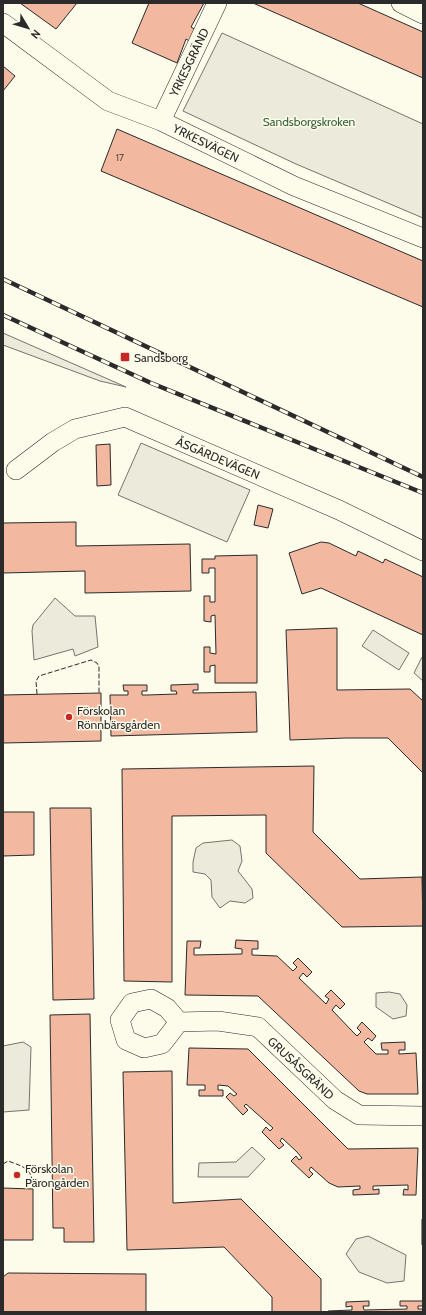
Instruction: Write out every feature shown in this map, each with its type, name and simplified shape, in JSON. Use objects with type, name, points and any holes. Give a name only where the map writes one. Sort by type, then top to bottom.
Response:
[{"type":"street","name":"YRKESGRÄND","points":[[161,121],[218,3]]},
{"type":"street","points":[[401,3],[423,14]]},
{"type":"street","name":"YRKESVÄGEN","points":[[3,23],[108,101],[161,121],[294,186],[423,238]]},
{"type":"street","name":"ÅSGÄRDEVÄGEN","points":[[16,470],[53,442],[76,429],[125,418],[339,510],[423,551]]},
{"type":"street","name":"GRUSÅSGRÄND","points":[[179,1022],[218,1021],[258,1027],[335,1100],[360,1115],[423,1116]]},
{"type":"green space","name":"Sandsborgskroken","points":[[222,33],[423,124],[423,218],[296,164],[183,111]]},
{"type":"green space","points":[[3,333],[126,387],[100,381],[3,345]]},
{"type":"green space","points":[[141,443],[250,490],[227,542],[118,495]]},
{"type":"green space","points":[[55,598],[75,616],[95,616],[98,647],[75,656],[73,649],[34,660],[33,625]]},
{"type":"green space","points":[[373,630],[409,653],[399,670],[362,646]]},
{"type":"green space","points":[[422,657],[423,658],[423,681],[414,673]]},
{"type":"green space","points":[[232,840],[240,846],[242,861],[238,871],[252,889],[253,898],[245,903],[230,901],[220,908],[212,897],[211,880],[205,874],[193,872],[193,862],[196,848],[203,843]]},
{"type":"green space","points":[[389,992],[400,994],[407,1005],[406,1016],[393,1019],[376,1007],[376,993]]},
{"type":"green space","points":[[23,1042],[31,1047],[29,1110],[3,1112],[3,1046]]},
{"type":"green space","points":[[252,1147],[265,1159],[248,1177],[198,1177],[199,1163],[236,1162]]},
{"type":"green space","points":[[368,1236],[406,1255],[404,1281],[387,1283],[359,1272],[346,1254],[356,1239]]},
{"type":"building","points":[[20,3],[77,3],[56,29]]},
{"type":"building","points":[[149,3],[204,3],[191,27],[196,30],[191,42],[186,39],[177,63],[132,43]]},
{"type":"building","points":[[253,3],[358,3],[423,32],[423,78]]},
{"type":"building","points":[[3,66],[15,76],[3,91]]},
{"type":"building","points":[[117,129],[423,261],[423,307],[101,171]]},
{"type":"building","points":[[110,444],[111,485],[97,486],[96,445]]},
{"type":"building","points":[[258,505],[273,509],[268,528],[254,525]]},
{"type":"building","points":[[76,522],[76,546],[190,544],[191,591],[85,593],[85,571],[3,573],[3,523]]},
{"type":"building","points":[[321,542],[329,543],[356,556],[358,551],[383,563],[385,559],[423,577],[423,635],[321,588],[302,594],[289,553]]},
{"type":"building","points":[[257,555],[257,683],[215,683],[215,665],[210,666],[210,672],[204,672],[204,647],[210,647],[210,653],[216,654],[215,615],[211,616],[211,622],[204,621],[204,596],[210,596],[210,602],[215,602],[215,568],[209,568],[209,573],[202,573],[202,559],[215,559],[215,556]]},
{"type":"building","points":[[337,628],[337,690],[410,689],[423,701],[423,773],[388,738],[290,740],[286,630]]},
{"type":"building","points":[[198,684],[198,690],[193,690],[193,693],[256,692],[257,732],[111,736],[110,695],[128,695],[128,691],[124,691],[123,685],[147,685],[147,691],[142,691],[142,695],[147,695],[177,694],[176,691],[171,691],[171,685]]},
{"type":"building","name":"Förskolan Rönnbärsgården","points":[[101,693],[101,741],[3,743],[3,695]]},
{"type":"building","points":[[314,766],[313,832],[360,879],[422,877],[423,926],[342,927],[266,853],[266,815],[172,816],[172,982],[124,981],[122,769]]},
{"type":"building","points":[[50,808],[91,808],[94,999],[53,1000]]},
{"type":"building","points":[[3,812],[34,812],[34,855],[3,856]]},
{"type":"building","points":[[236,940],[258,941],[258,949],[252,949],[252,955],[277,956],[293,971],[297,967],[293,963],[298,958],[312,972],[307,977],[303,973],[299,978],[326,1004],[329,999],[325,996],[331,990],[345,1004],[340,1009],[336,1005],[332,1010],[357,1036],[361,1032],[357,1028],[362,1022],[376,1036],[372,1041],[368,1038],[364,1042],[376,1054],[388,1054],[388,1050],[382,1050],[381,1043],[405,1042],[405,1050],[399,1050],[399,1054],[416,1053],[418,1094],[367,1094],[359,1091],[258,996],[185,995],[187,941],[201,941],[200,948],[194,948],[194,955],[242,954],[242,949],[235,948]]},
{"type":"building","points":[[90,1014],[94,1242],[64,1242],[64,1228],[53,1228],[50,1015]]},
{"type":"building","points":[[189,1048],[248,1049],[348,1149],[418,1148],[416,1195],[403,1195],[404,1189],[408,1190],[408,1185],[373,1186],[373,1190],[379,1189],[379,1194],[353,1195],[353,1190],[360,1189],[360,1186],[338,1187],[329,1183],[311,1167],[309,1170],[313,1174],[309,1178],[291,1161],[296,1156],[299,1160],[302,1158],[297,1152],[282,1138],[280,1141],[284,1145],[279,1149],[262,1132],[266,1127],[270,1131],[273,1128],[246,1104],[244,1106],[248,1110],[243,1115],[226,1097],[230,1093],[234,1096],[237,1094],[228,1086],[218,1085],[218,1090],[223,1090],[223,1096],[199,1096],[199,1090],[205,1090],[205,1085],[187,1085]]},
{"type":"building","points":[[172,1071],[173,1203],[241,1199],[321,1279],[321,1312],[272,1312],[272,1297],[224,1247],[127,1250],[123,1072]]},
{"type":"building","points":[[3,1188],[33,1189],[33,1240],[3,1240]]},
{"type":"building","points":[[423,1219],[423,1245],[422,1245]]},
{"type":"building","points":[[8,1273],[146,1274],[146,1312],[3,1312],[3,1277]]},
{"type":"building","points":[[369,1301],[369,1306],[363,1306],[364,1310],[407,1309],[407,1306],[400,1306],[400,1301],[423,1301],[423,1306],[418,1306],[418,1309],[423,1309],[423,1312],[328,1312],[352,1310],[352,1306],[346,1307],[346,1302]]},
{"type":"railway","points":[[3,279],[423,477]]},
{"type":"railway","points":[[3,315],[151,383],[423,493]]},
{"type":"fence","points":[[37,694],[36,681],[39,676],[91,660],[97,663],[99,667],[99,693]]},
{"type":"fence","points":[[3,1164],[8,1161],[27,1170],[30,1173],[33,1182],[33,1189]]},
{"type":"place","name":"Sandsborg","points":[[125,357]]},
{"type":"place","name":"Förskolan Rönnbärsgården","points":[[69,717]]},
{"type":"place","name":"Förskolan Pärongården","points":[[17,1175]]}]
